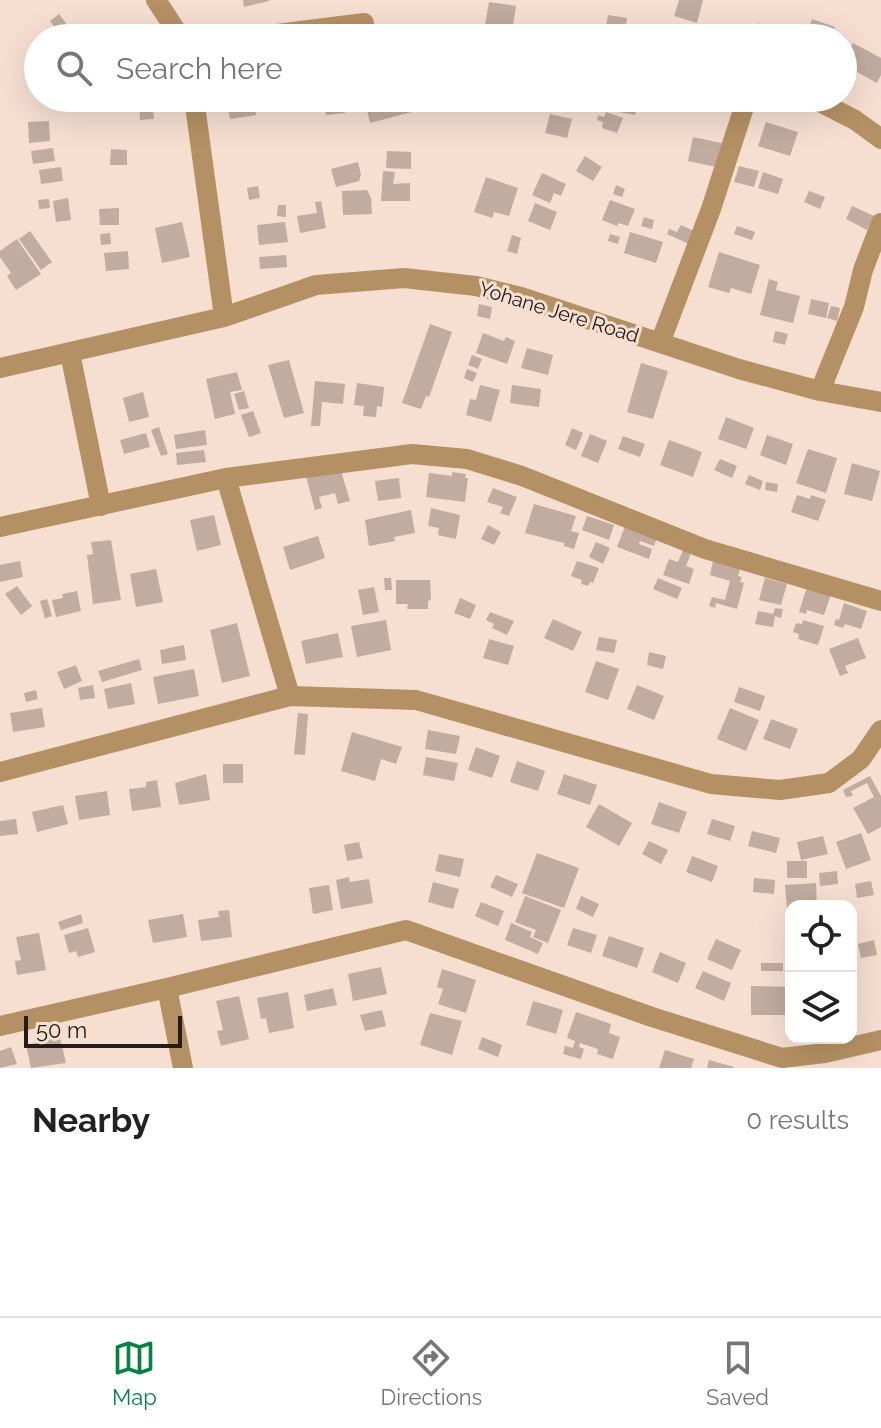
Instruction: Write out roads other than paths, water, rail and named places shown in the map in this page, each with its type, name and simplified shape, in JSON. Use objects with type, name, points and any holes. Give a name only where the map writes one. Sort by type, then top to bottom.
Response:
[{"type":"street","points":[[156,0],[172,24]]},
{"type":"street","points":[[356,24],[364,23]]},
{"type":"street","points":[[196,112],[224,317]]},
{"type":"street","points":[[660,343],[711,209],[742,112]]},
{"type":"street","points":[[839,112],[881,139]]},
{"type":"street","points":[[820,391],[854,307],[863,270],[881,223]]},
{"type":"street","name":"Yohane Jere Road","points":[[0,368],[224,317],[316,285],[404,278],[476,286],[506,293],[739,369],[820,391],[881,402]]},
{"type":"street","points":[[70,353],[101,506]]},
{"type":"street","points":[[0,527],[226,478],[412,454],[467,459],[522,476],[705,549],[881,601]]},
{"type":"street","points":[[226,478],[290,696]]},
{"type":"street","points":[[0,772],[290,696],[416,700],[711,784],[780,790],[829,783],[861,759],[881,730]]},
{"type":"street","points":[[0,1026],[406,930],[652,1017],[782,1058],[825,1053],[881,1040]]},
{"type":"street","points":[[167,988],[183,1068]]}]
